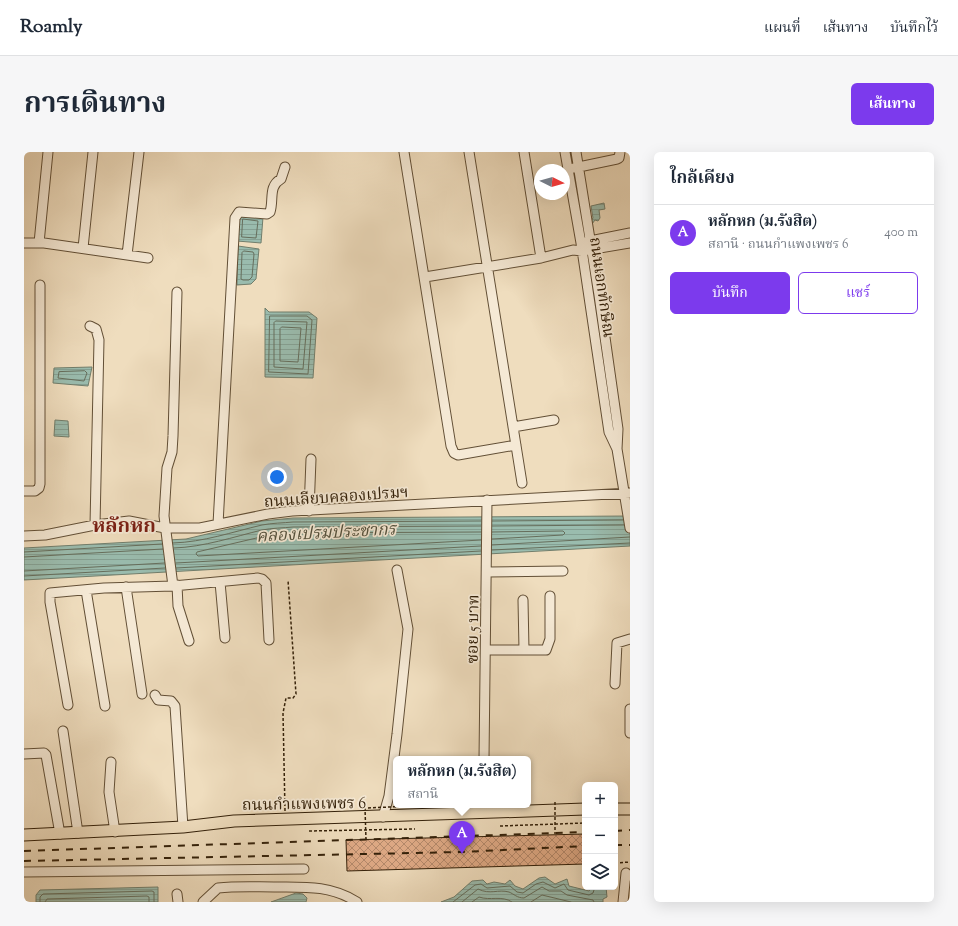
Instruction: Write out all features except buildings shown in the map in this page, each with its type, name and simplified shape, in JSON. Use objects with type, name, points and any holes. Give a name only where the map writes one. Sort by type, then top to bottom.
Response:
[{"type":"main road","name":"ถนนกำแพงเพชร 6","points":[[24,835],[115,832],[184,827],[234,821],[383,817],[483,809],[582,809]]},
{"type":"main road","points":[[618,809],[630,809]]},
{"type":"street","points":[[39,243],[48,152]]},
{"type":"street","points":[[83,248],[93,152]]},
{"type":"street","points":[[127,255],[139,152]]},
{"type":"street","points":[[404,152],[451,446],[454,453],[458,455],[516,445]]},
{"type":"street","points":[[469,152],[522,483]]},
{"type":"street","points":[[524,152],[541,258]]},
{"type":"street","name":"ถนนเอกทักษิณ","points":[[565,152],[567,164]]},
{"type":"street","name":"ถนนเอกทักษิณ","points":[[576,152],[618,429],[617,449]]},
{"type":"street","points":[[570,169],[617,159],[619,158],[620,152]]},
{"type":"street","points":[[218,524],[236,218],[239,212],[267,214],[270,212],[272,188],[276,182],[281,179],[285,167]]},
{"type":"street","name":"ถนนเอกทักษิณ","points":[[570,180],[582,247],[609,432],[617,449],[627,493],[626,505],[630,528]]},
{"type":"street","points":[[425,277],[541,258],[630,233]]},
{"type":"street","points":[[24,243],[39,243],[83,248],[148,258]]},
{"type":"street","points":[[591,245],[630,243]]},
{"type":"street","points":[[24,491],[35,491],[39,488],[40,484],[40,285]]},
{"type":"street","points":[[177,292],[173,436],[172,452],[167,468],[166,532],[178,606],[189,641]]},
{"type":"street","points":[[90,326],[96,329],[99,340],[95,525]]},
{"type":"street","points":[[513,427],[554,420]]},
{"type":"street","points":[[309,511],[311,459]]},
{"type":"street","name":"ถนนเลียบคลองเปรมฯ","points":[[24,536],[61,533],[116,522],[137,521],[166,532],[200,528],[268,514],[487,504],[627,493]]},
{"type":"street","name":"ซอย 5 บาท","points":[[484,756],[488,572],[487,504]]},
{"type":"street","points":[[394,756],[408,629],[397,570]]},
{"type":"street","points":[[488,572],[564,571]]},
{"type":"street","points":[[68,705],[50,596],[53,592],[220,582],[258,578],[262,579],[266,583],[269,640]]},
{"type":"street","points":[[220,582],[225,638]]},
{"type":"street","points":[[126,587],[142,694]]},
{"type":"street","points":[[86,590],[105,706]]},
{"type":"street","points":[[486,650],[546,650],[548,648],[550,596]]},
{"type":"street","points":[[523,600],[524,650]]},
{"type":"street","points":[[614,684],[617,643],[630,639]]},
{"type":"street","points":[[155,695],[158,700],[171,701],[175,706],[184,827]]},
{"type":"street","points":[[630,709],[630,733]]},
{"type":"street","points":[[63,731],[78,833]]},
{"type":"street","points":[[24,754],[44,753],[46,755],[60,834]]},
{"type":"street","points":[[383,817],[389,796],[393,761]]},
{"type":"street","points":[[111,762],[109,792],[115,832]]},
{"type":"street","points":[[24,872],[304,869]]},
{"type":"street","points":[[623,902],[628,874]]},
{"type":"street","points":[[203,902],[218,888],[237,886],[312,886],[328,889],[349,897],[357,902]]},
{"type":"path","points":[[285,819],[283,713],[286,698],[293,698],[296,694],[288,580]]},
{"type":"path","points":[[555,802],[555,834]]},
{"type":"path","points":[[366,840],[365,808],[393,807]]},
{"type":"path","points":[[500,826],[582,823]]},
{"type":"path","points":[[309,831],[415,829]]},
{"type":"path","points":[[618,863],[630,862]]},
{"type":"water","points":[[604,203],[605,209],[599,210],[600,218],[598,221],[595,220],[592,224],[590,222],[593,218],[591,206]]},
{"type":"water","points":[[242,215],[263,217],[261,243],[237,241],[238,219]]},
{"type":"water","points":[[238,246],[259,249],[256,279],[251,284],[237,285]]},
{"type":"water","points":[[265,308],[269,312],[309,312],[317,318],[313,378],[265,377]]},
{"type":"water","points":[[92,367],[88,386],[53,383],[54,368]]},
{"type":"water","points":[[55,420],[68,421],[69,437],[54,436]]},
{"type":"water","name":"คลองเปรมประชากร","points":[[630,516],[630,546],[24,580],[24,548],[186,539],[262,521],[293,518]]},
{"type":"water","points":[[545,877],[555,884],[567,879],[569,886],[582,890],[606,890],[607,897],[603,899],[603,902],[441,902],[454,897],[472,881],[483,880],[487,884],[494,882],[505,884],[510,880],[515,886],[523,889],[539,878]]},
{"type":"water","points":[[158,887],[158,902],[36,902],[36,895],[40,890]]},
{"type":"water","points":[[296,893],[303,894],[307,898],[306,902],[271,902]]},
{"type":"railway","points":[[618,831],[630,830]]},
{"type":"railway","points":[[24,851],[582,832]]},
{"type":"railway","points":[[618,845],[630,845]]},
{"type":"railway","points":[[24,861],[462,852],[582,846]]},
{"type":"place","name":"หลักหก (ม.รังสิต)","points":[[462,854]]},
{"type":"district","name":"หลักหก","points":[[124,525]]}]
